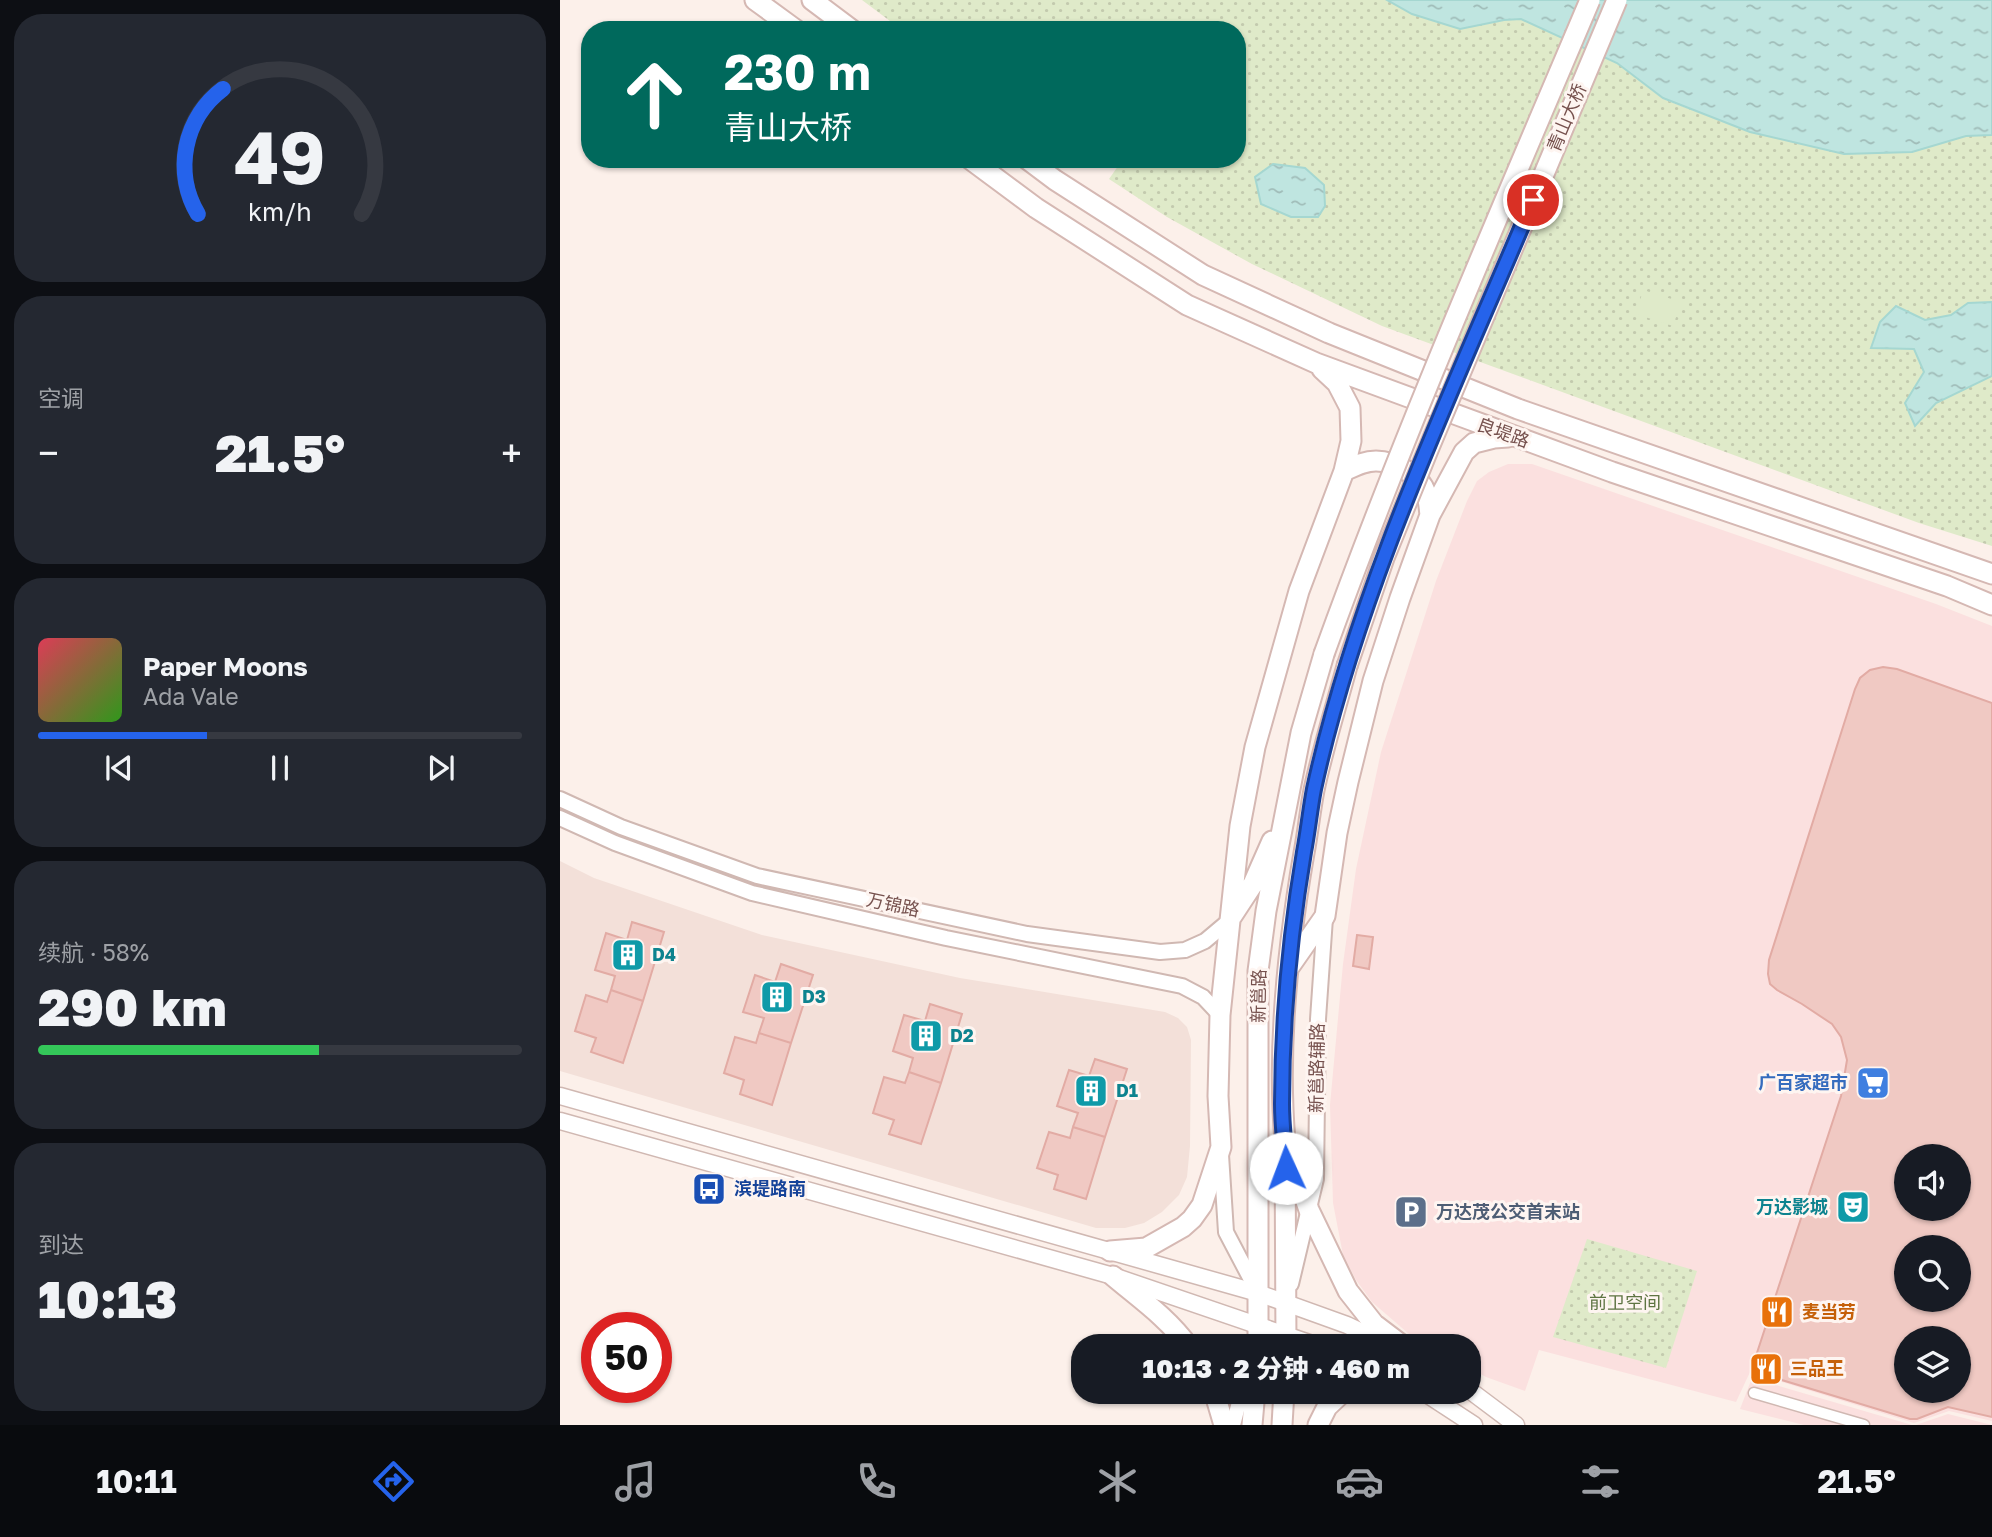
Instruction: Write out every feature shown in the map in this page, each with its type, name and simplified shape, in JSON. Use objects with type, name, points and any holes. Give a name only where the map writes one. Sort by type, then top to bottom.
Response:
[{"type":"main road","points":[[755,0],[784,21]]},
{"type":"main road","points":[[812,0],[840,21]]},
{"type":"main road","name":"青山大桥","points":[[1324,654],[1405,438],[1590,0]]},
{"type":"main road","name":"青山大桥","points":[[1347,666],[1384,558],[1418,474],[1617,0]]},
{"type":"main road","name":"良堤路","points":[[982,168],[1036,208],[1187,304],[1316,363],[1612,471],[1947,586],[1992,605]]},
{"type":"main road","name":"良堤路","points":[[1039,168],[1203,275],[1329,333],[1518,409],[1992,574]]},
{"type":"main road","points":[[1110,1251],[1146,1248],[1192,1219],[1202,1205],[1221,1147],[1218,1096],[1220,1015],[1240,826],[1255,747],[1299,591],[1345,471],[1351,441],[1350,408],[1337,383],[1316,363]]},
{"type":"main road","points":[[1289,967],[1325,916],[1348,782],[1373,681],[1430,515],[1464,452],[1474,443],[1513,436]]},
{"type":"main road","points":[[1612,471],[1620,443]]},
{"type":"main road","points":[[1345,471],[1361,463],[1378,460],[1400,467],[1419,480],[1427,494],[1430,515]]},
{"type":"main road","name":"新邕路","points":[[1258,1334],[1258,971],[1284,814],[1301,733],[1324,654]]},
{"type":"main road","name":"新邕路","points":[[1287,1334],[1285,1141],[1282,1107],[1289,967],[1296,897],[1314,790],[1347,666]]},
{"type":"main road","points":[[1230,920],[1253,884],[1284,814]]},
{"type":"main road","points":[[1305,851],[1308,877],[1325,916]]},
{"type":"main road","points":[[1285,1141],[1309,1210],[1349,1291],[1374,1324],[1387,1334]]},
{"type":"main road","points":[[1113,1276],[1158,1312],[1179,1334]]},
{"type":"main road","points":[[1218,1404],[1224,1425]]},
{"type":"main road","points":[[1252,1425],[1254,1404]]},
{"type":"main road","points":[[1282,1425],[1283,1404]]},
{"type":"main road","points":[[1318,1425],[1330,1404]]},
{"type":"street","name":"万锦路","points":[[560,799],[621,827],[757,876],[1027,934],[1160,952],[1185,950],[1205,940],[1230,920]]},
{"type":"street","name":"万锦路","points":[[560,818],[615,843],[752,893],[946,938],[1182,986],[1203,997],[1220,1015]]},
{"type":"street","name":"新邕路辅路","points":[[1287,1302],[1316,1179],[1318,1018],[1325,916]]},
{"type":"street","points":[[560,1096],[1258,1293],[1366,1334]]},
{"type":"street","points":[[560,1121],[1113,1276],[1259,1326],[1275,1334]]},
{"type":"street","points":[[1221,1147],[1226,1232],[1258,1293]]},
{"type":"street","points":[[1754,1393],[1864,1425]]},
{"type":"street","points":[[1481,1399],[1516,1425]]},
{"type":"street","points":[[1233,1425],[1239,1404]]},
{"type":"street","points":[[1442,1404],[1474,1425]]},
{"type":"shaded area","points":[[1508,464],[1532,464],[1936,604],[1992,626],[1992,1421],[1949,1411],[1914,1423],[1750,1372],[1736,1402],[1539,1350],[1525,1391],[1481,1374],[1481,1334],[1409,1334],[1372,1302],[1356,1280],[1343,1255],[1333,1203],[1330,1105],[1343,964],[1356,869],[1381,752],[1436,581],[1477,481],[1489,472]]},
{"type":"shaded area","points":[[560,861],[594,878],[762,935],[960,978],[1165,1012],[1178,1018],[1187,1027],[1191,1040],[1190,1146],[1187,1177],[1179,1195],[1162,1212],[1144,1223],[1125,1228],[1096,1228],[560,1071]]},
{"type":"shaded area","points":[[1752,1378],[1912,1425],[1804,1425],[1740,1409]]},
{"type":"shaded area","points":[[1948,1414],[1992,1425],[1916,1425]]},
{"type":"green space","points":[[862,0],[1387,0],[1412,14],[1460,29],[1521,19],[1617,63],[1663,99],[1750,132],[1844,154],[1912,152],[1966,136],[1992,135],[1992,546],[1919,523],[1382,326],[1252,264],[1167,217],[1109,179],[1117,168],[1246,168],[1246,21],[890,21]]},
{"type":"green space","points":[[1643,290],[1681,302],[1673,326],[1636,314]]},
{"type":"green space","name":"前卫空间","points":[[1587,1239],[1697,1271],[1666,1368],[1553,1337]]},
{"type":"water","points":[[1387,0],[1992,0],[1992,135],[1966,136],[1912,152],[1844,154],[1750,132],[1663,98],[1617,63],[1521,19],[1460,29],[1412,14]]},
{"type":"water","points":[[1273,164],[1305,168],[1324,185],[1325,206],[1318,217],[1291,217],[1261,204],[1255,177]]},
{"type":"water","points":[[1992,302],[1992,376],[1936,403],[1915,426],[1905,403],[1924,372],[1914,349],[1871,348],[1880,322],[1896,306],[1925,320],[1951,315],[1968,303]]},
{"type":"building","points":[[1883,667],[1897,669],[1992,703],[1992,1417],[1948,1407],[1917,1419],[1910,1419],[1762,1374],[1754,1362],[1841,1096],[1847,1060],[1841,1037],[1832,1024],[1770,984],[1769,960],[1860,678],[1870,670]]},
{"type":"building","name":"D4","points":[[632,922],[664,932],[643,1001],[611,990],[615,976],[595,970],[606,933],[627,940]]},
{"type":"building","points":[[1357,935],[1373,937],[1369,969],[1353,966]]},
{"type":"building","name":"D3","points":[[781,964],[813,975],[791,1043],[759,1033],[764,1018],[743,1012],[755,975],[775,982]]},
{"type":"building","points":[[611,990],[643,1001],[623,1063],[591,1052],[596,1038],[575,1031],[586,995],[607,1002]]},
{"type":"building","name":"D2","points":[[930,1004],[962,1014],[941,1083],[909,1072],[913,1058],[893,1051],[904,1015],[925,1021]]},
{"type":"building","points":[[759,1033],[791,1043],[772,1105],[740,1094],[744,1080],[724,1073],[735,1037],[756,1043]]},
{"type":"building","name":"D1","points":[[1095,1059],[1127,1069],[1105,1137],[1073,1127],[1078,1113],[1057,1106],[1069,1070],[1089,1076]]},
{"type":"building","points":[[909,1072],[941,1083],[921,1144],[889,1134],[894,1120],[873,1113],[884,1077],[905,1083]]},
{"type":"building","points":[[1073,1127],[1105,1137],[1086,1199],[1054,1189],[1058,1175],[1037,1168],[1049,1132],[1070,1138]]},
{"type":"place","name":"D4","points":[[628,955]]},
{"type":"place","name":"D3","points":[[777,997]]},
{"type":"place","name":"D2","points":[[926,1036]]},
{"type":"place","name":"广百家超市","points":[[1873,1083]]},
{"type":"place","name":"D1","points":[[1091,1091]]},
{"type":"place","name":"滨堤路南","points":[[709,1189]]},
{"type":"place","name":"万达影城","points":[[1853,1207]]},
{"type":"place","name":"万达茂公交首末站","points":[[1411,1212]]},
{"type":"place","name":"麦当劳","points":[[1777,1312]]},
{"type":"place","name":"三品王","points":[[1766,1369]]},
{"type":"route","points":[[1286,1168],[1282,1107],[1289,967],[1296,897],[1314,790],[1347,666],[1384,558],[1533,200]]}]
